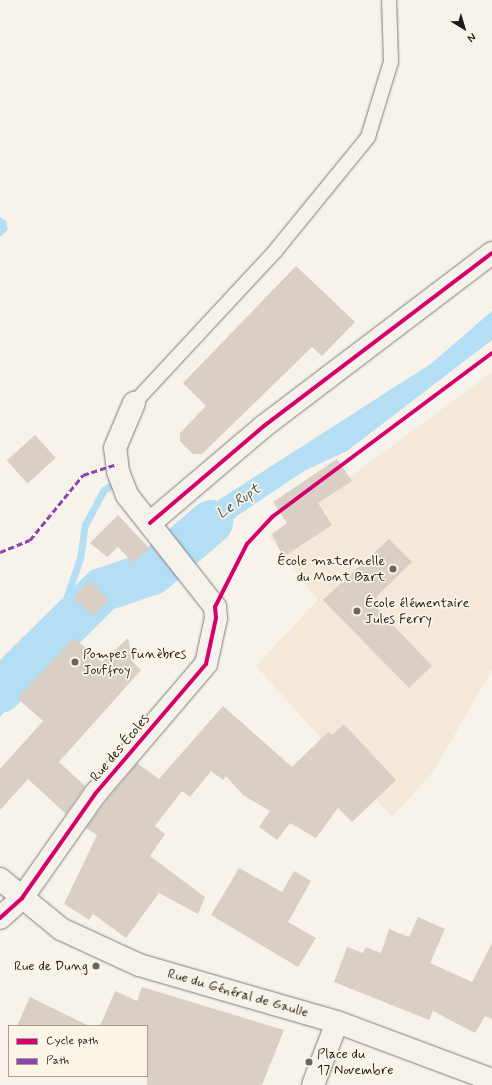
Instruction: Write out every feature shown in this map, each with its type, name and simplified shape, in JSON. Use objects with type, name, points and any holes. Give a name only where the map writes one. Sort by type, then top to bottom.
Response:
[{"type":"street","points":[[157,531],[264,426],[492,253]]},
{"type":"street","name":"Rue des Écoles","points":[[0,918],[22,898],[96,794],[206,664],[216,618],[215,607],[188,569],[127,495],[118,471],[115,448],[134,403]]},
{"type":"street","name":"Rue du Général de Gaulle","points":[[0,879],[61,929],[139,964],[337,1022],[492,1080]]},
{"type":"street","points":[[313,1085],[337,1022]]},
{"type":"lane","points":[[134,403],[276,250],[368,137],[391,62],[389,0]]},
{"type":"shaded area","name":"École maternelle du Mont Bart","points":[[492,372],[492,670],[433,772],[392,817],[256,666],[318,600],[269,537]]},
{"type":"water","points":[[0,217],[6,221],[8,230],[0,237]]},
{"type":"water","points":[[492,311],[492,340],[347,451],[304,471],[237,516],[188,558],[177,544],[179,537],[220,499],[432,363]]},
{"type":"water","points":[[74,598],[93,615],[60,641],[0,717],[0,678]]},
{"type":"building","points":[[296,266],[355,322],[322,356],[312,347],[202,454],[193,454],[180,441],[180,433],[206,406],[183,383]]},
{"type":"building","points":[[35,435],[56,458],[28,483],[7,460]]},
{"type":"building","points":[[337,459],[352,481],[318,503],[332,525],[283,557],[272,534],[287,523],[273,502]]},
{"type":"building","points":[[118,515],[149,548],[133,563],[118,547],[107,557],[90,543]]},
{"type":"building","name":"École élémentaire Jules Ferry","points":[[389,539],[412,562],[376,597],[381,602],[376,607],[432,666],[409,688],[323,600]]},
{"type":"building","points":[[89,581],[109,599],[94,616],[74,598]]},
{"type":"building","points":[[74,638],[102,662],[128,638],[133,662],[141,670],[59,762],[85,786],[66,814],[28,779],[0,810],[0,769],[43,721],[17,698]]},
{"type":"building","points":[[223,706],[292,767],[328,732],[332,735],[344,724],[396,780],[352,822],[338,808],[316,838],[290,823],[277,840],[259,827],[270,811],[243,795],[226,776],[223,780],[211,771],[190,797],[182,791],[155,826],[165,834],[150,856],[205,897],[198,914],[159,893],[126,938],[93,914],[89,920],[64,904],[97,835],[86,828],[105,802],[137,763],[159,779]]},
{"type":"building","points":[[239,868],[282,892],[294,871],[311,881],[288,922],[316,938],[298,967],[211,915]]},
{"type":"building","points":[[418,917],[445,929],[430,963],[472,982],[492,943],[492,1019],[485,1016],[475,1033],[433,1011],[429,1020],[334,982],[347,947],[363,953],[366,947],[381,953],[389,929],[409,937]]},
{"type":"building","points":[[142,987],[284,1030],[262,1085],[147,1085],[148,1025],[100,1025],[115,991],[137,1001]]},
{"type":"building","points":[[30,997],[87,1025],[17,1025]]},
{"type":"waterway","points":[[66,616],[67,596],[80,559],[85,525],[104,490],[113,484]]},
{"type":"waterway","name":"Le Rupt","points":[[0,691],[102,590],[152,573],[211,522]]},
{"type":"marked path","points":[[0,552],[30,540],[83,475],[117,464]]},
{"type":"cycle path","points":[[150,523],[264,426],[492,253]]},
{"type":"cycle path","points":[[0,918],[22,898],[95,794],[206,664],[216,618],[215,607],[247,544],[272,517],[492,353]]},
{"type":"place","name":"École maternelle du Mont Bart","points":[[393,569]]},
{"type":"place","name":"École élémentaire Jules Ferry","points":[[357,611]]},
{"type":"place","name":"Pompes funèbres Jouffroy","points":[[75,662]]},
{"type":"place","name":"Rue de Dung","points":[[96,966]]},
{"type":"place","name":"Place du 17 Novembre","points":[[309,1062]]}]
